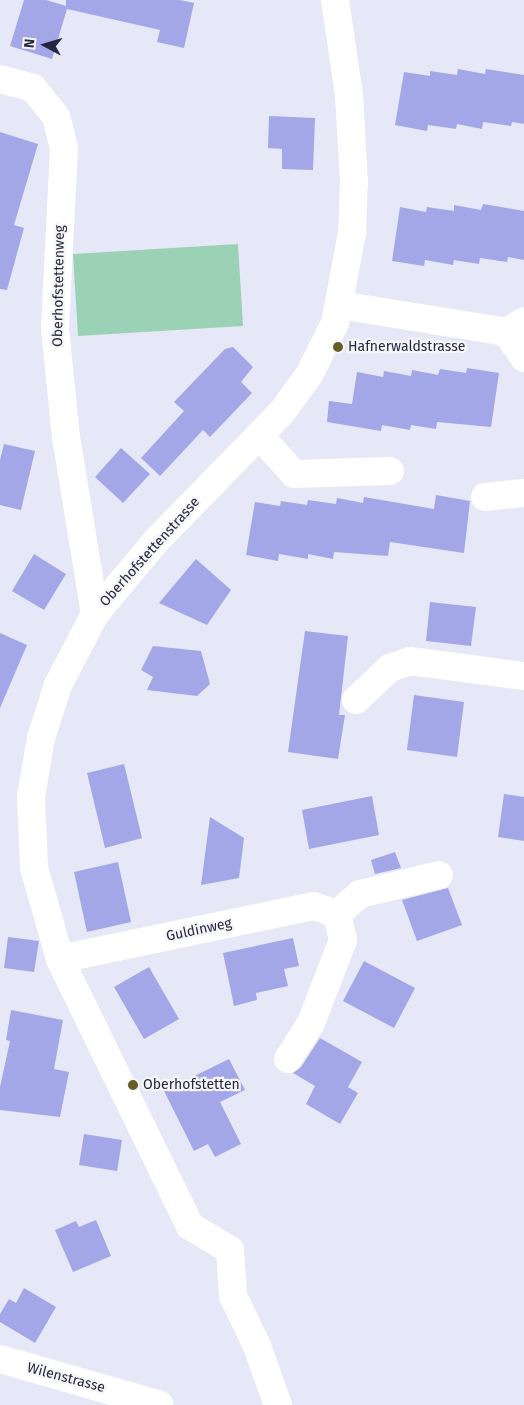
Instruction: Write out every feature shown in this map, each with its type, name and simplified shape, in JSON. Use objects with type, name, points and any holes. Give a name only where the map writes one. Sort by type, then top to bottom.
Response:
[{"type":"street","name":"Oberhofstettenstrasse","points":[[278,1405],[257,1346],[233,1296],[230,1250],[190,1226],[60,959],[34,868],[31,797],[41,738],[58,685],[95,614],[156,541],[260,436],[309,375],[328,338],[340,305],[352,233],[354,182],[349,95],[335,0]]},
{"type":"street","name":"Oberhofstettenweg","points":[[0,80],[33,88],[56,116],[64,149],[55,329],[66,437],[95,614]]},
{"type":"street","points":[[340,305],[515,326],[524,358]]},
{"type":"street","points":[[260,436],[294,474],[390,471]]},
{"type":"street","points":[[485,497],[524,493]]},
{"type":"street","points":[[356,700],[390,668],[410,661],[524,676]]},
{"type":"street","points":[[288,1059],[311,1023],[343,940],[337,914],[360,894],[439,875]]},
{"type":"street","name":"Guldinweg","points":[[60,959],[313,906],[337,914]]},
{"type":"street","name":"Wilenstrasse","points":[[0,1359],[160,1405]]},
{"type":"green space","points":[[238,244],[243,326],[78,336],[73,254]]},
{"type":"building","points":[[24,0],[46,0],[66,6],[66,0],[180,0],[194,3],[184,48],[157,42],[160,30],[67,9],[52,59],[10,46]]},
{"type":"building","points":[[458,69],[485,74],[486,69],[524,75],[524,124],[512,122],[511,126],[483,122],[482,129],[457,124],[456,129],[428,125],[427,131],[395,125],[404,72],[430,76],[430,71],[457,75]]},
{"type":"building","points":[[269,116],[315,118],[313,170],[282,169],[282,149],[268,148]]},
{"type":"building","points":[[0,132],[38,144],[14,225],[24,228],[7,290],[0,289]]},
{"type":"building","points":[[483,204],[524,211],[524,260],[508,257],[507,262],[480,258],[479,264],[454,260],[453,265],[425,260],[424,266],[392,261],[400,207],[426,212],[427,207],[454,211],[454,205],[481,210]]},
{"type":"building","points":[[233,347],[253,367],[241,382],[252,393],[210,437],[203,430],[160,476],[141,458],[184,411],[174,402],[225,349]]},
{"type":"building","points":[[467,368],[499,373],[491,427],[437,422],[436,429],[411,425],[410,430],[382,425],[381,431],[327,422],[329,401],[352,404],[357,372],[383,377],[384,371],[411,376],[412,370],[438,375],[440,369],[466,373]]},
{"type":"building","points":[[4,444],[35,451],[21,510],[0,505],[0,460]]},
{"type":"building","points":[[121,448],[150,474],[123,503],[95,477]]},
{"type":"building","points":[[436,495],[470,501],[464,553],[390,542],[388,556],[334,552],[333,559],[308,554],[308,559],[279,554],[278,561],[246,555],[255,502],[280,506],[281,501],[307,505],[308,500],[336,504],[337,498],[363,503],[364,497],[434,509]]},
{"type":"building","points":[[34,554],[66,574],[44,610],[12,591]]},
{"type":"building","points":[[196,559],[231,590],[207,625],[159,603]]},
{"type":"building","points":[[430,602],[476,607],[471,646],[426,641]]},
{"type":"building","points":[[305,631],[348,636],[339,715],[345,715],[338,759],[288,752]]},
{"type":"building","points":[[0,633],[27,645],[0,708]]},
{"type":"building","points":[[153,646],[201,651],[210,684],[197,696],[147,690],[153,677],[141,670]]},
{"type":"building","points":[[414,695],[464,702],[457,757],[407,750]]},
{"type":"building","points":[[124,764],[142,838],[105,848],[87,773]]},
{"type":"building","points":[[504,794],[524,797],[524,841],[498,837]]},
{"type":"building","points":[[372,796],[379,835],[309,849],[302,810]]},
{"type":"building","points":[[210,817],[244,838],[239,878],[201,885]]},
{"type":"building","points":[[395,852],[401,868],[375,874],[371,860]]},
{"type":"building","points":[[118,862],[131,922],[87,932],[74,872]]},
{"type":"building","points":[[448,888],[462,925],[417,941],[402,900]]},
{"type":"building","points":[[8,937],[39,941],[34,972],[4,968]]},
{"type":"building","points":[[293,938],[299,966],[284,969],[288,986],[256,993],[257,1000],[234,1006],[223,953]]},
{"type":"building","points":[[364,961],[415,988],[394,1028],[343,1001]]},
{"type":"building","points":[[149,967],[179,1019],[144,1039],[114,987]]},
{"type":"building","points":[[11,1010],[63,1020],[54,1069],[69,1072],[60,1117],[0,1110],[0,1087],[10,1041],[6,1040]]},
{"type":"building","points":[[320,1038],[362,1062],[348,1087],[358,1093],[340,1124],[306,1104],[315,1086],[293,1073],[301,1067]]},
{"type":"building","points":[[229,1059],[245,1090],[220,1102],[241,1144],[215,1157],[208,1144],[194,1151],[164,1091]]},
{"type":"building","points":[[84,1134],[122,1140],[117,1171],[79,1165]]},
{"type":"building","points":[[96,1220],[111,1256],[73,1272],[55,1230],[76,1221],[79,1227]]},
{"type":"building","points":[[24,1288],[56,1307],[35,1343],[0,1322],[0,1314],[9,1299],[16,1303]]},
{"type":"place","name":"Hafnerwaldstrasse","points":[[338,347]]},
{"type":"place","name":"Oberhofstetten","points":[[133,1085]]}]
